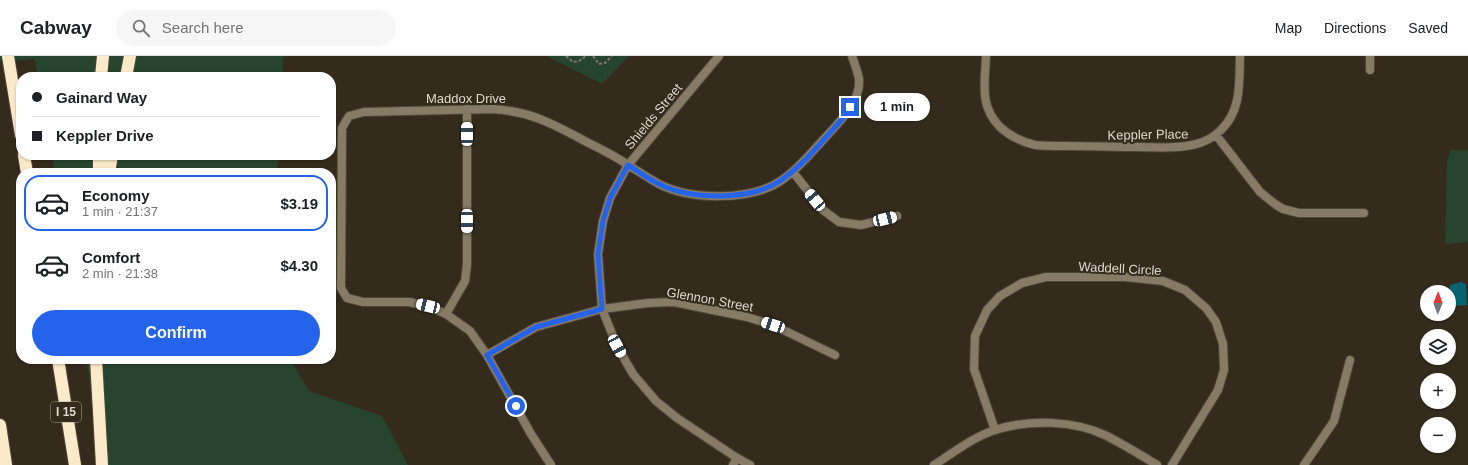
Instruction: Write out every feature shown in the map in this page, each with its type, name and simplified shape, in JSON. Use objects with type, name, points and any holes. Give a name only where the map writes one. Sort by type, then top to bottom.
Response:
[{"type":"highway","points":[[8,56],[16,105]]},
{"type":"highway","points":[[102,72],[103,56]]},
{"type":"highway","points":[[127,72],[130,56]]},
{"type":"highway","name":"I 15","points":[[59,364],[75,465]]},
{"type":"highway","points":[[96,364],[102,465]]},
{"type":"highway","points":[[0,425],[6,465]]},
{"type":"street","name":"Shields Street","points":[[720,56],[628,165],[610,198],[603,221],[598,254],[602,309],[617,346],[633,374],[656,401],[735,461],[750,465]]},
{"type":"street","name":"Maddox Drive","points":[[446,314],[428,306],[409,302],[363,302],[347,298],[341,288],[342,128],[348,116],[364,112],[467,109],[509,110],[524,113],[547,121],[660,184],[696,196],[734,196],[759,191],[778,183],[793,172],[844,117],[856,97],[859,80],[852,56]]},
{"type":"street","name":"Keppler Place","points":[[986,56],[984,94],[989,111],[1006,132],[1012,137],[1027,143],[1036,145],[1105,147],[1184,146],[1201,143],[1216,135]]},
{"type":"street","points":[[1240,56],[1239,94],[1236,105],[1227,123],[1216,135],[1260,192],[1274,204],[1283,209],[1299,213],[1364,213]]},
{"type":"street","points":[[1370,56],[1370,70]]},
{"type":"street","points":[[467,109],[467,265],[465,281],[446,314],[470,331],[487,355],[531,434],[552,465]]},
{"type":"street","points":[[793,172],[823,210],[840,222],[861,225],[897,216]]},
{"type":"street","name":"Waddell Circle","points":[[995,430],[974,369],[975,336],[987,310],[1000,296],[1022,283],[1046,277],[1125,278],[1163,281],[1185,290],[1206,308],[1216,322],[1223,344],[1224,370],[1218,390],[1172,465]]},
{"type":"street","name":"Glennon Street","points":[[487,355],[536,327],[602,309],[648,303],[674,302],[747,317],[773,325],[835,355]]},
{"type":"street","points":[[1304,465],[1334,421],[1350,360]]},
{"type":"street","points":[[934,465],[971,442],[995,430],[1018,425],[1039,423],[1063,424],[1082,427],[1106,436],[1157,465]]},
{"type":"path","points":[[566,56],[573,62],[579,61],[586,56]]},
{"type":"path","points":[[593,56],[599,64],[605,63],[612,56]]},
{"type":"green space","points":[[0,56],[289,56],[283,57],[282,72],[37,72],[35,59],[0,62]]},
{"type":"green space","points":[[546,56],[629,56],[602,84]]},
{"type":"green space","points":[[1451,150],[1468,150],[1468,242],[1445,244],[1447,161]]},
{"type":"green space","points":[[53,160],[278,160],[277,168],[54,168]]},
{"type":"green space","points":[[87,364],[293,364],[309,391],[382,416],[408,465],[104,465]]},
{"type":"water","points":[[1461,282],[1466,284],[1467,305],[1456,306],[1456,285],[1450,285]]},
{"type":"route","points":[[516,406],[487,355],[536,327],[602,309],[598,254],[603,221],[610,198],[628,165],[660,184],[696,196],[734,196],[759,191],[778,183],[793,172],[844,117],[850,107]]}]
